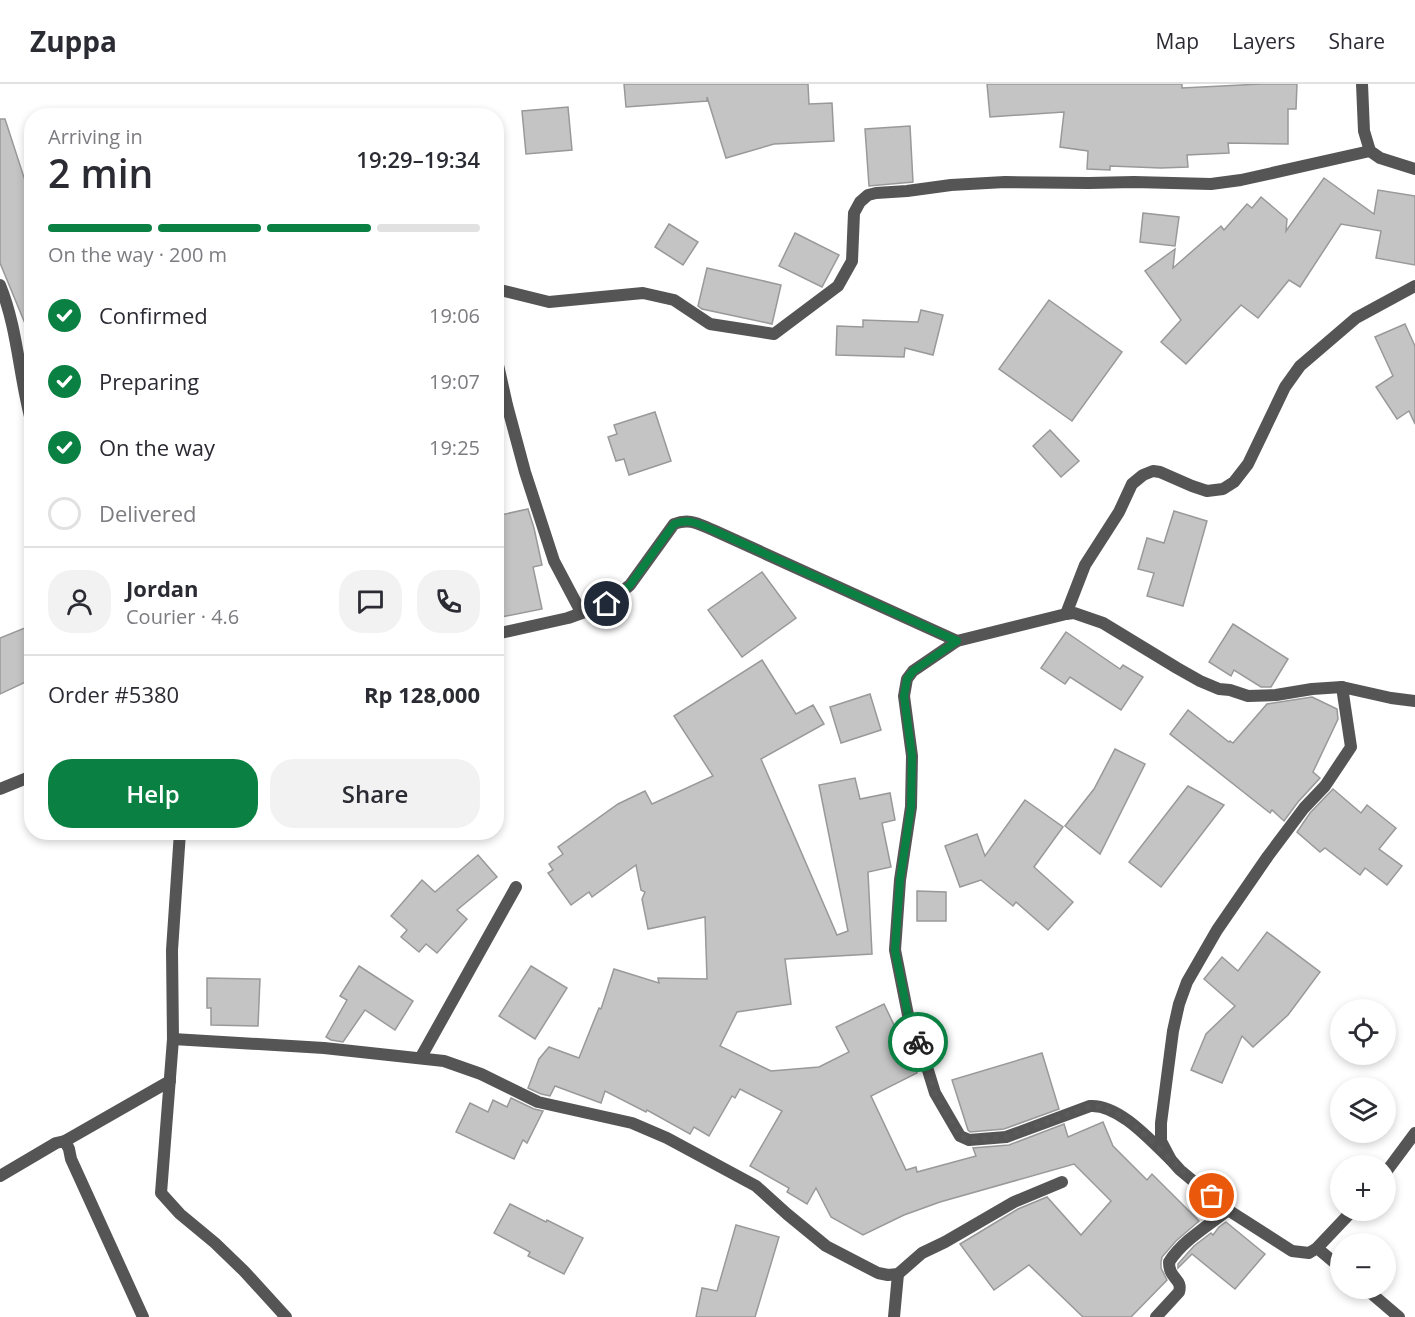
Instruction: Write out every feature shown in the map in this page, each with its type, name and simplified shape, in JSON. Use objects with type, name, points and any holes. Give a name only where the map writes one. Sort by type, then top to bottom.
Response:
[{"type":"street","points":[[1362,84],[1364,131],[1370,151],[1380,158],[1415,169]]},
{"type":"street","points":[[504,291],[549,302],[643,293],[674,300],[710,324],[774,334],[838,286],[852,261],[854,213],[860,202],[868,195],[951,185],[1005,182],[1211,184],[1241,180],[1370,151]]},
{"type":"street","points":[[0,285],[14,336],[24,393]]},
{"type":"street","points":[[1066,614],[1085,565],[1119,512],[1132,484],[1143,475],[1153,471],[1208,491],[1223,489],[1234,482],[1248,464],[1286,387],[1300,366],[1356,318],[1415,286]]},
{"type":"street","points":[[504,392],[522,461],[554,561],[581,612]]},
{"type":"street","points":[[504,632],[568,618],[607,604],[630,585],[674,524],[683,521],[693,522],[713,530],[957,641]]},
{"type":"street","points":[[1343,1221],[1317,1248],[1309,1253],[1292,1251],[1228,1210],[1180,1170],[1139,1130],[1115,1112],[1097,1105],[1006,1137],[969,1140],[960,1136],[935,1093],[908,1015],[895,950],[900,880],[911,807],[912,756],[904,696],[907,679],[913,671],[957,641],[1074,613],[1103,623],[1177,668],[1219,689],[1248,696],[1342,687],[1415,701]]},
{"type":"street","points":[[1171,1160],[1161,1141],[1163,1101],[1179,1004],[1187,982],[1217,930],[1268,856],[1304,808],[1325,786],[1352,747],[1342,687]]},
{"type":"street","points":[[0,789],[24,779]]},
{"type":"street","points":[[179,840],[172,950],[173,1039],[161,1193],[180,1214],[244,1271],[286,1317]]},
{"type":"street","points":[[421,1057],[516,887]]},
{"type":"street","points":[[173,1039],[324,1048],[444,1060],[481,1074],[538,1102],[632,1123],[667,1138],[756,1186],[826,1246],[888,1275],[898,1274],[922,1253],[1014,1202],[1062,1182]]},
{"type":"street","points":[[0,1176],[170,1081]]},
{"type":"street","points":[[1396,1159],[1415,1133]]},
{"type":"street","points":[[65,1141],[71,1159],[143,1317]]},
{"type":"street","points":[[1156,1317],[1179,1292],[1178,1280],[1170,1271],[1169,1262],[1173,1256],[1183,1245],[1228,1210]]},
{"type":"street","points":[[1317,1248],[1330,1259]]},
{"type":"street","points":[[894,1317],[898,1274]]},
{"type":"street","points":[[1378,1299],[1399,1317]]},
{"type":"building","points":[[624,84],[808,84],[809,104],[832,103],[834,141],[774,144],[726,158],[707,97],[707,101],[626,107]]},
{"type":"building","points":[[987,84],[1182,84],[1182,88],[1297,84],[1296,109],[1288,109],[1288,144],[1228,143],[1229,153],[1187,155],[1188,167],[1110,166],[1110,170],[1087,169],[1088,151],[1060,147],[1064,112],[990,117]]},
{"type":"building","points":[[568,107],[572,150],[526,154],[522,111]]},
{"type":"building","points":[[0,119],[5,119],[24,177],[24,321],[0,263]]},
{"type":"building","points":[[910,126],[913,182],[869,186],[865,129]]},
{"type":"building","points":[[1324,178],[1374,214],[1378,190],[1415,196],[1415,265],[1376,258],[1381,231],[1341,224],[1300,287],[1289,280],[1258,318],[1241,305],[1186,364],[1161,342],[1181,320],[1145,271],[1175,249],[1173,268],[1221,226],[1224,230],[1247,204],[1252,208],[1261,197],[1287,219],[1286,231]]},
{"type":"building","points":[[1143,213],[1179,217],[1175,246],[1140,242]]},
{"type":"building","points":[[669,224],[698,242],[683,265],[655,247]]},
{"type":"building","points":[[795,233],[839,255],[822,287],[779,266]]},
{"type":"building","points":[[707,268],[781,285],[772,324],[702,309],[698,306]]},
{"type":"building","points":[[1049,300],[1122,352],[1072,421],[999,369]]},
{"type":"building","points":[[921,310],[943,315],[933,355],[905,348],[904,357],[836,355],[837,326],[863,327],[863,320],[918,322]]},
{"type":"building","points":[[1405,324],[1415,346],[1415,424],[1409,411],[1397,419],[1376,387],[1393,376],[1375,337]]},
{"type":"building","points":[[655,412],[671,461],[629,475],[624,459],[616,461],[608,437],[617,434],[614,425]]},
{"type":"building","points":[[1050,430],[1079,461],[1061,477],[1033,446]]},
{"type":"building","points":[[528,509],[542,565],[533,567],[542,609],[504,616],[504,514]]},
{"type":"building","points":[[1174,511],[1207,521],[1183,606],[1147,596],[1154,573],[1138,569],[1147,538],[1164,543]]},
{"type":"building","points":[[762,572],[796,618],[742,657],[708,610]]},
{"type":"building","points":[[1233,624],[1288,659],[1271,687],[1261,687],[1234,670],[1231,676],[1209,662]]},
{"type":"building","points":[[24,628],[24,683],[0,694],[0,638]]},
{"type":"building","points":[[1066,632],[1120,669],[1123,665],[1143,677],[1121,710],[1070,677],[1065,684],[1041,668]]},
{"type":"building","points":[[762,660],[796,714],[813,705],[824,724],[761,759],[837,935],[848,931],[819,785],[855,778],[860,799],[890,793],[895,820],[882,823],[891,867],[868,872],[872,954],[785,959],[791,1004],[737,1012],[720,1046],[771,1071],[819,1067],[849,1052],[836,1027],[884,1004],[917,1073],[871,1096],[906,1170],[916,1167],[917,1172],[976,1156],[973,1148],[1009,1145],[1064,1124],[1068,1137],[1103,1122],[1113,1146],[1147,1180],[1152,1174],[1199,1221],[1162,1257],[1161,1268],[1167,1280],[1131,1317],[1083,1317],[1029,1265],[994,1290],[960,1244],[1018,1209],[1047,1197],[1081,1235],[1111,1201],[1074,1164],[940,1202],[904,1215],[863,1235],[831,1217],[816,1188],[807,1204],[787,1192],[789,1188],[750,1166],[782,1111],[740,1089],[735,1098],[732,1096],[709,1136],[694,1127],[690,1134],[647,1110],[646,1112],[605,1091],[601,1103],[555,1086],[550,1096],[528,1088],[539,1059],[549,1047],[579,1058],[599,1008],[601,1009],[614,969],[659,983],[658,978],[707,979],[705,917],[648,929],[642,899],[645,892],[641,890],[636,865],[592,897],[589,892],[571,905],[548,873],[553,870],[549,864],[563,854],[558,847],[618,804],[645,791],[652,804],[713,776],[674,716]]},
{"type":"building","points":[[870,694],[881,730],[841,743],[830,707]]},
{"type":"building","points":[[1312,697],[1337,709],[1338,719],[1313,772],[1320,778],[1284,821],[1272,810],[1270,813],[1170,734],[1188,710],[1233,743],[1267,704]]},
{"type":"building","points":[[1115,749],[1145,764],[1100,854],[1065,826],[1094,789]]},
{"type":"building","points":[[1188,786],[1224,805],[1161,887],[1129,862]]},
{"type":"building","points":[[1333,789],[1361,813],[1367,805],[1396,828],[1379,849],[1402,866],[1387,885],[1365,868],[1360,875],[1325,848],[1320,852],[1297,832],[1310,813]]},
{"type":"building","points":[[1025,800],[1063,827],[1034,867],[1073,902],[1048,930],[1016,902],[1013,906],[981,880],[960,887],[945,846],[977,834],[985,856]]},
{"type":"building","points":[[478,855],[497,877],[457,910],[467,919],[437,953],[426,944],[419,952],[401,937],[407,930],[391,916],[422,880],[435,892]]},
{"type":"building","points":[[917,891],[946,892],[946,921],[917,921]]},
{"type":"building","points":[[1267,932],[1320,972],[1288,1015],[1253,1047],[1242,1036],[1222,1083],[1191,1070],[1206,1034],[1235,1006],[1204,979],[1222,957],[1238,971]]},
{"type":"building","points":[[359,966],[413,1001],[395,1030],[365,1010],[343,1042],[331,1040],[326,1037],[347,1000],[340,996]]},
{"type":"building","points":[[531,966],[567,988],[535,1039],[499,1016]]},
{"type":"building","points":[[207,978],[260,979],[258,1026],[211,1025],[211,1008],[207,1008]]},
{"type":"building","points":[[1042,1053],[1059,1109],[1004,1129],[970,1132],[952,1080]]},
{"type":"building","points":[[511,1098],[543,1111],[527,1143],[523,1140],[514,1159],[456,1132],[470,1103],[488,1112],[493,1100],[507,1107]]},
{"type":"building","points":[[510,1204],[583,1238],[564,1274],[528,1256],[530,1252],[494,1233]]},
{"type":"building","points":[[1226,1222],[1265,1254],[1235,1289],[1192,1254],[1178,1268],[1178,1264],[1194,1246],[1211,1233],[1213,1235]]},
{"type":"building","points":[[736,1225],[779,1237],[755,1317],[696,1317],[702,1288],[717,1291]]},
{"type":"way so far","points":[[918,1042],[935,1093],[960,1136],[969,1140],[1006,1137],[1090,1106],[1106,1107],[1139,1130],[1180,1170],[1212,1196]]},
{"type":"route","points":[[607,604],[630,585],[674,524],[683,521],[693,522],[957,641],[913,671],[907,679],[904,696],[912,756],[911,807],[900,880],[895,950],[908,1015],[918,1042]]}]
